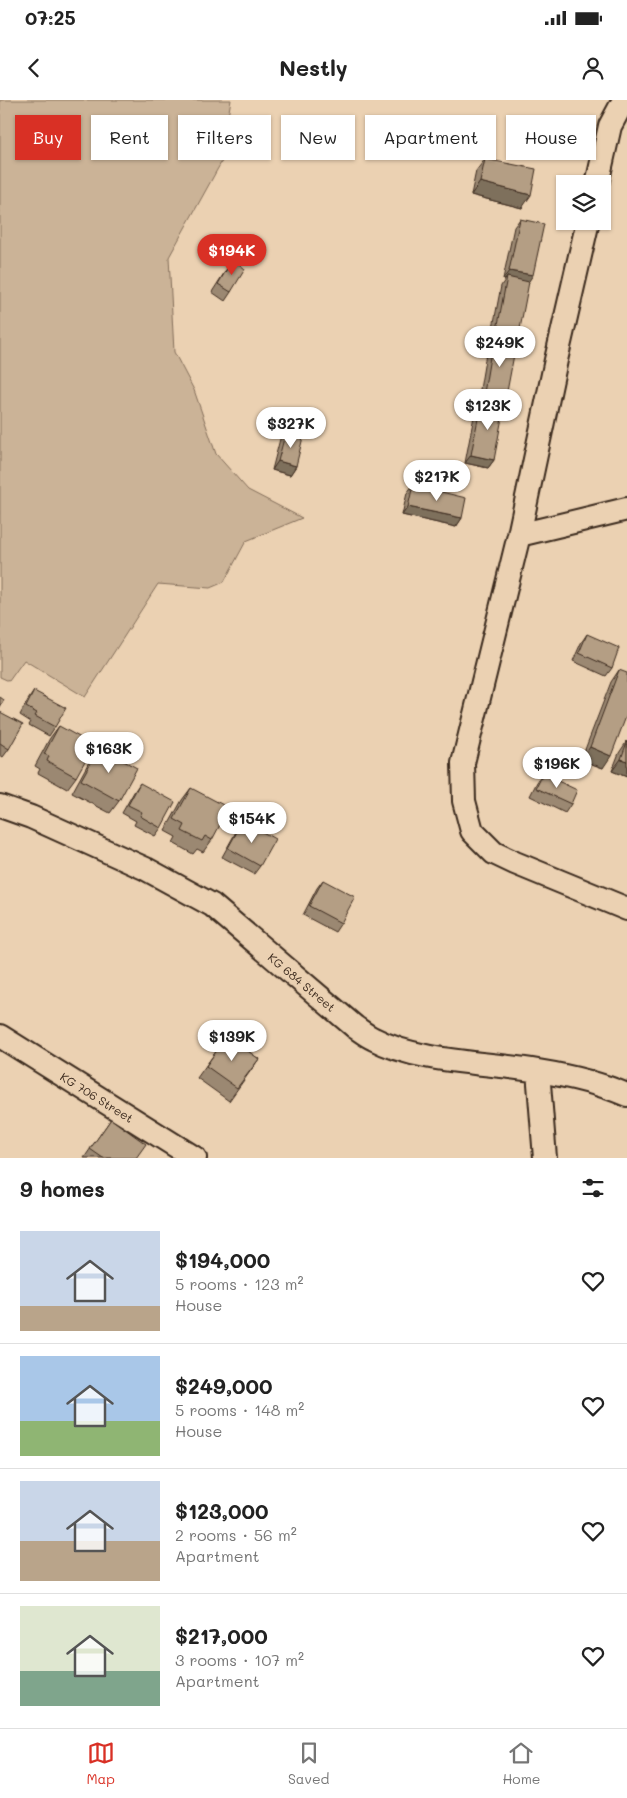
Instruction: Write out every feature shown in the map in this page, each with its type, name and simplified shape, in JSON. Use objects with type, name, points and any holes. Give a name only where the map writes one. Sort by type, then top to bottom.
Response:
[{"type":"street","points":[[599,175],[610,126],[624,100]]},
{"type":"street","points":[[586,230],[556,360],[520,535],[464,763],[464,801],[472,830],[494,853],[515,864],[627,909]]},
{"type":"street","points":[[520,535],[627,509]]},
{"type":"street","name":"KG 684 Street","points":[[0,806],[31,817],[146,869],[212,905],[354,1027],[374,1040],[402,1050],[441,1058],[538,1071],[596,1084],[627,1095]]},
{"type":"street","name":"KG 706 Street","points":[[0,1036],[195,1158]]},
{"type":"street","points":[[538,1071],[545,1158]]},
{"type":"shaded area","points":[[0,100],[231,100],[228,115],[178,115],[178,160],[223,160],[169,257],[174,352],[194,390],[216,454],[248,490],[302,518],[246,541],[224,582],[210,588],[158,584],[85,697],[24,660],[9,681],[0,677]]},
{"type":"building","points":[[485,160],[536,169],[531,195],[480,182]]},
{"type":"building","points":[[520,219],[544,224],[533,275],[509,271]]},
{"type":"building","points":[[233,259],[245,269],[231,292],[218,284]]},
{"type":"building","points":[[507,277],[529,282],[519,334],[497,330]]},
{"type":"building","points":[[493,339],[516,344],[506,397],[484,393]]},
{"type":"building","points":[[481,403],[504,407],[494,460],[471,455]]},
{"type":"building","points":[[286,431],[303,437],[296,466],[278,461]]},
{"type":"building","points":[[413,485],[466,498],[462,518],[408,507]]},
{"type":"building","points":[[587,634],[619,648],[612,668],[579,653]]},
{"type":"building","points":[[619,670],[627,673],[627,714],[611,756],[590,747]]},
{"type":"building","points":[[34,691],[66,708],[55,727],[35,716],[37,713],[26,707]]},
{"type":"building","points":[[0,697],[4,700],[0,707]]},
{"type":"building","points":[[0,712],[23,724],[9,749],[0,743]]},
{"type":"building","points":[[59,726],[94,745],[76,777],[47,761],[49,756],[44,754]]},
{"type":"building","points":[[627,742],[627,761],[621,759]]},
{"type":"building","points":[[99,748],[137,768],[119,801],[81,780]]},
{"type":"building","points":[[543,774],[577,790],[571,804],[536,788]]},
{"type":"building","points":[[140,783],[175,802],[161,828],[140,816],[142,812],[128,805]]},
{"type":"building","points":[[191,788],[229,808],[212,840],[205,836],[202,841],[182,831],[185,825],[174,819]]},
{"type":"building","points":[[243,821],[275,839],[260,866],[228,848]]},
{"type":"building","points":[[323,880],[355,897],[341,923],[309,906]]},
{"type":"building","points":[[227,1036],[259,1059],[237,1088],[206,1066]]},
{"type":"building","points":[[111,1119],[146,1144],[136,1158],[103,1158],[90,1149]]}]
